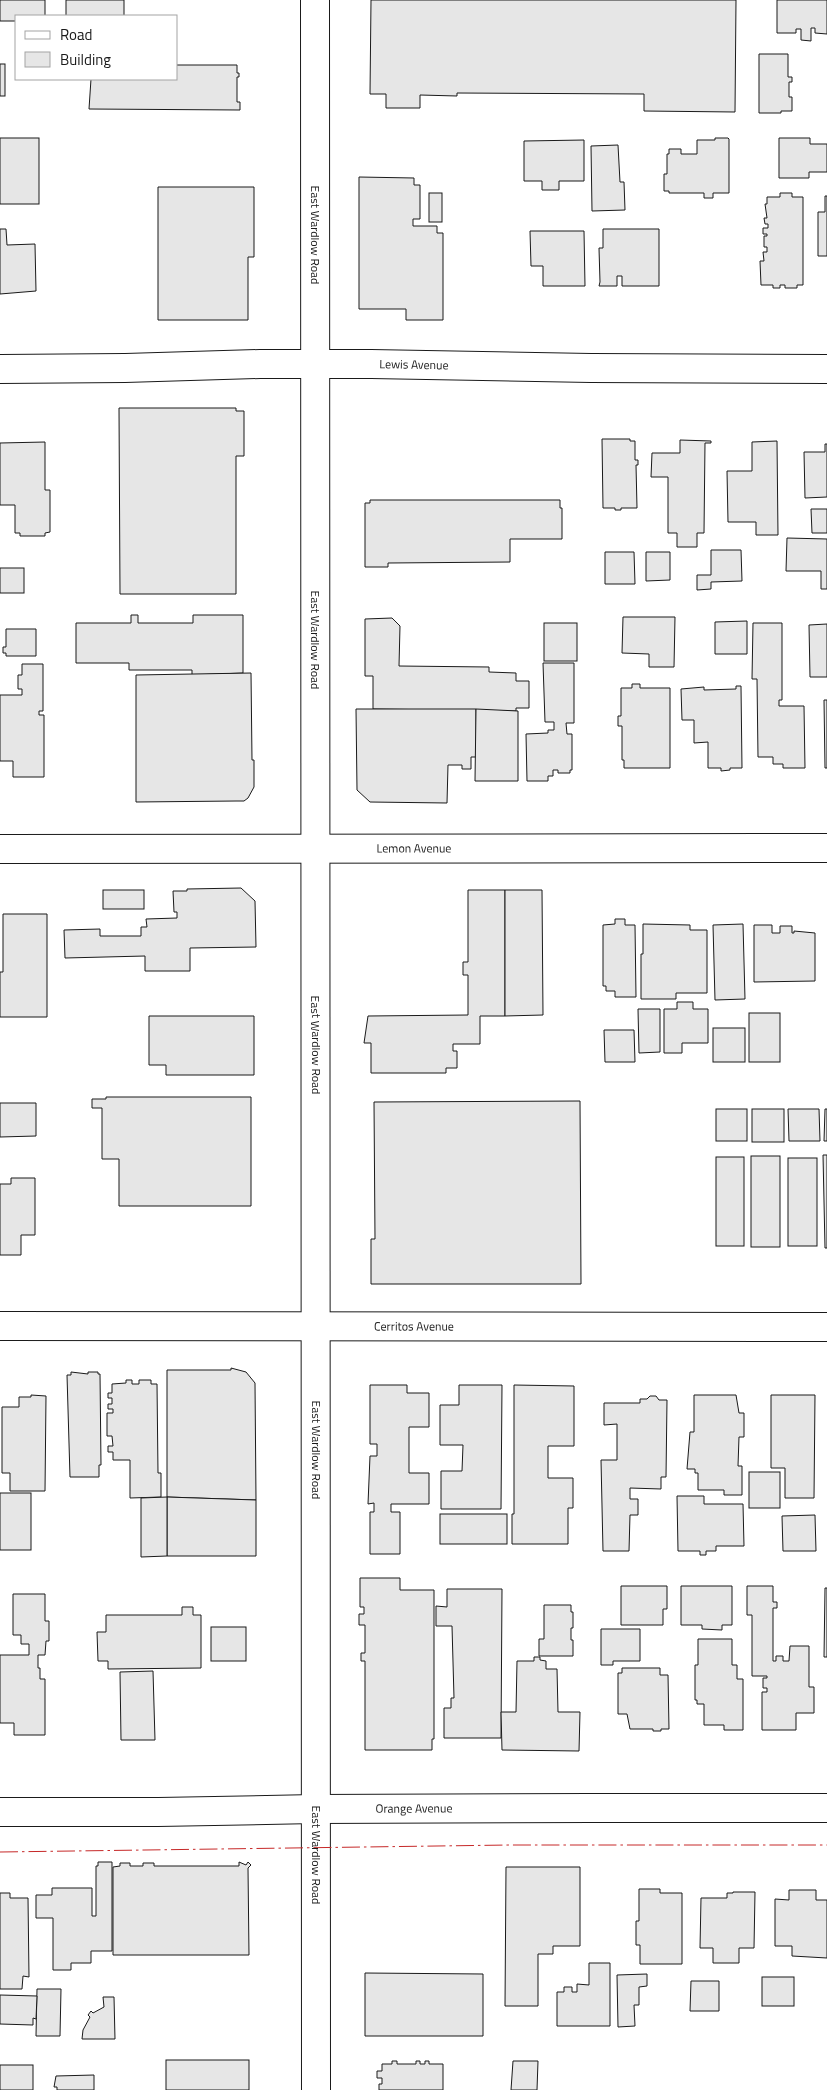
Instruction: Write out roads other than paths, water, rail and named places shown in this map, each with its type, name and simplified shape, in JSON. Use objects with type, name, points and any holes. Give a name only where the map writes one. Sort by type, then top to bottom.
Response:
[{"type":"street","name":"East Wardlow Road","points":[[315,0],[316,2090]]},
{"type":"street","name":"Lewis Avenue","points":[[0,369],[314,364],[827,369]]},
{"type":"street","name":"Lemon Avenue","points":[[0,849],[315,847],[827,848]]},
{"type":"street","name":"Cerritos Avenue","points":[[0,1326],[827,1327]]},
{"type":"street","name":"Orange Avenue","points":[[0,1812],[827,1808]]}]
